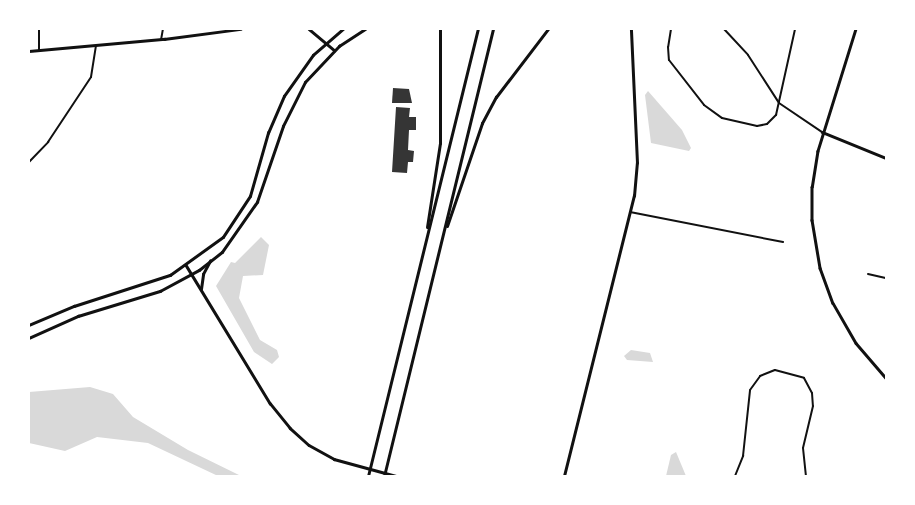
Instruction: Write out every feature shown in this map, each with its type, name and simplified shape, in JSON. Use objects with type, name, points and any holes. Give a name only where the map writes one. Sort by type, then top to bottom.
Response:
[{"type":"highway","points":[[424,249],[440,143],[440,29]]},
{"type":"highway","points":[[368,476],[478,29]]},
{"type":"highway","points":[[384,476],[493,29]]},
{"type":"highway","points":[[440,250],[482,124],[496,97],[548,29]]},
{"type":"main road","points":[[29,51],[161,40],[240,29]]},
{"type":"main road","points":[[309,29],[334,50]]},
{"type":"main road","points":[[29,325],[74,306],[141,287],[186,265],[223,237],[242,213],[280,104],[299,73],[343,29]]},
{"type":"main road","points":[[29,338],[78,316],[160,291],[192,274],[229,245],[252,212],[267,180],[290,108],[306,82],[334,50],[365,29]]},
{"type":"main road","points":[[564,476],[630,212],[637,163],[631,29]]},
{"type":"main road","points":[[856,29],[822,132],[812,193],[812,225],[820,268],[844,324],[886,378]]},
{"type":"main road","points":[[822,132],[886,158]]},
{"type":"main road","points":[[200,290],[203,274],[211,261]]},
{"type":"main road","points":[[186,265],[270,402],[290,428],[320,452],[360,468],[396,476]]},
{"type":"street","points":[[39,29],[39,50]]},
{"type":"street","points":[[161,40],[163,29]]},
{"type":"street","points":[[671,29],[668,50],[672,66],[708,110],[726,119],[765,125],[775,117],[795,29]]},
{"type":"street","points":[[724,29],[748,55],[779,103],[822,132]]},
{"type":"street","points":[[29,162],[48,142],[92,77],[96,62],[96,45]]},
{"type":"street","points":[[630,212],[783,242]]},
{"type":"street","points":[[868,274],[886,278]]},
{"type":"street","points":[[735,476],[743,456],[750,390],[760,376],[775,370],[804,378],[812,393],[813,406],[803,448],[806,476]]},
{"type":"shaded area","points":[[648,91],[682,130],[691,148],[689,151],[651,143],[645,95]]},
{"type":"shaded area","points":[[261,237],[269,245],[263,275],[243,276],[239,298],[260,340],[277,350],[279,357],[272,364],[254,352],[216,286],[231,262],[235,263]]},
{"type":"shaded area","points":[[631,350],[650,353],[653,362],[627,360],[624,356]]},
{"type":"shaded area","points":[[90,387],[113,394],[133,417],[188,450],[241,476],[218,476],[148,443],[97,437],[65,451],[29,443],[29,392]]},
{"type":"shaded area","points":[[676,452],[686,476],[666,476],[671,455]]},
{"type":"building","points":[[393,88],[409,89],[412,103],[392,103]]},
{"type":"building","points":[[396,107],[410,108],[409,117],[416,117],[416,130],[409,130],[408,150],[414,151],[413,162],[408,162],[407,173],[392,172]]}]
